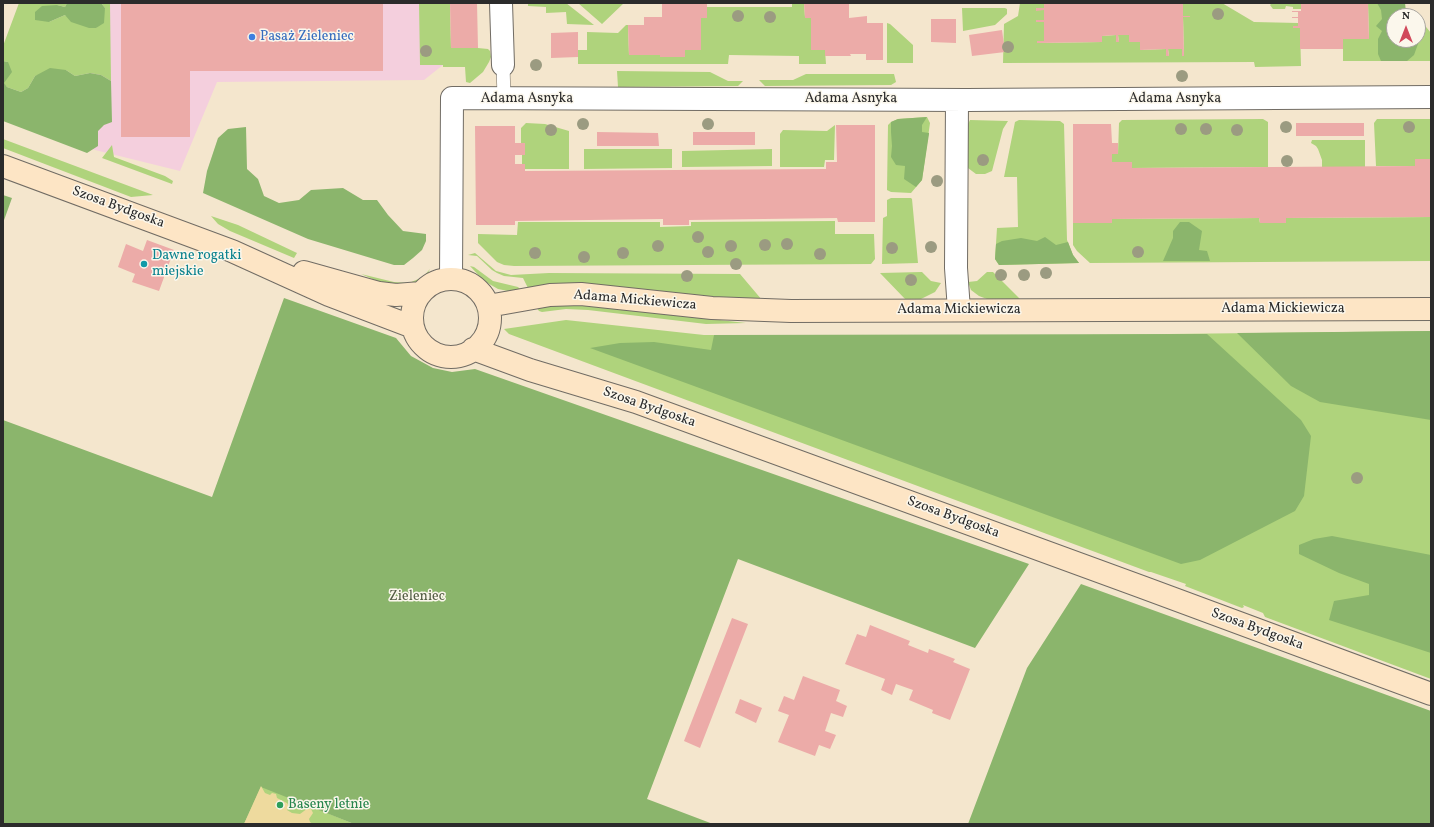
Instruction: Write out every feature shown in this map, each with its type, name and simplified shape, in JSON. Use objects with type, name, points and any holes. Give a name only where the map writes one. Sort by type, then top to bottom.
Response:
[{"type":"street","points":[[501,3],[503,65]]},
{"type":"street","name":"Adama Asnyka","points":[[451,279],[452,98],[957,100],[1431,97]]},
{"type":"street","points":[[957,100],[956,268],[959,310]]},
{"type":"street","name":"Szosa Bydgoska","points":[[3,166],[232,251],[329,295],[413,327]]},
{"type":"street","name":"Szosa Bydgoska","points":[[232,251],[379,293],[396,295],[421,293]]},
{"type":"street","points":[[451,279],[463,281],[474,286],[482,295],[488,306],[490,320],[485,337],[477,346],[468,353],[446,357],[434,353],[417,338],[413,327],[412,315],[415,303],[421,293],[435,283],[451,279]]},
{"type":"street","name":"Adama Mickiewicza","points":[[488,306],[550,295],[581,294],[712,308],[751,310],[1431,309]]},
{"type":"street","name":"Szosa Bydgoska","points":[[473,349],[530,370],[643,404],[1431,694]]},
{"type":"lane","points":[[503,65],[504,98]]},
{"type":"shaded area","name":"Pasaż Zieleniec","points":[[89,3],[450,3],[443,65],[424,80],[217,82],[180,171],[91,149]]},
{"type":"green space","points":[[19,3],[67,3],[65,7],[57,5],[49,22],[65,15],[96,28],[105,8],[101,3],[110,3],[111,81],[101,75],[90,73],[75,76],[66,70],[35,76],[28,88],[21,92],[7,87],[3,83],[8,62],[3,61],[3,46]]},
{"type":"green space","points":[[67,3],[101,3],[105,8],[104,23],[96,28],[89,28],[71,22],[65,15],[49,22],[35,20],[35,12],[42,6],[57,5],[65,7]]},
{"type":"green space","points":[[419,3],[450,3],[451,48],[478,48],[488,49],[490,51],[491,57],[483,72],[470,83],[466,82],[465,67],[420,65]]},
{"type":"green space","points":[[528,3],[566,3],[594,25],[567,24],[566,12],[546,13],[546,7],[528,6]]},
{"type":"green space","points":[[578,3],[624,3],[602,24]]},
{"type":"green space","points":[[792,3],[804,3],[805,17],[811,18],[811,50],[825,50],[826,64],[799,64],[799,56],[729,55],[728,64],[578,64],[578,50],[587,50],[587,32],[618,33],[626,25],[628,25],[629,55],[660,55],[685,50],[701,50],[701,18],[707,18],[707,7],[792,7]]},
{"type":"green space","points":[[1020,3],[1044,3],[1044,8],[1036,8],[1036,10],[1044,10],[1044,20],[1036,21],[1044,22],[1044,41],[1037,41],[1037,43],[1102,42],[1102,36],[1116,35],[1119,42],[1118,35],[1129,35],[1140,42],[1140,50],[1166,49],[1167,56],[1169,56],[1168,49],[1182,49],[1182,55],[1184,55],[1183,17],[1190,16],[1183,16],[1183,3],[1222,3],[1254,22],[1298,23],[1298,26],[1293,26],[1293,28],[1300,28],[1301,66],[1255,67],[1254,62],[1003,63],[1004,24],[1018,16]]},
{"type":"green space","points":[[1272,3],[1301,3],[1301,9],[1293,9],[1293,7],[1286,6],[1285,9],[1273,9],[1270,5]]},
{"type":"green space","points":[[1368,3],[1405,3],[1405,8],[1386,8],[1386,48],[1426,48],[1426,27],[1431,33],[1431,61],[1343,61],[1343,39],[1369,38]]},
{"type":"green space","points":[[1377,3],[1405,3],[1405,8],[1386,8],[1386,48],[1417,48],[1414,55],[1407,61],[1381,61],[1378,54],[1378,39],[1382,31],[1376,26],[1382,19],[1381,10]]},
{"type":"green space","points":[[962,8],[1005,8],[1007,9],[1007,14],[995,25],[963,31]]},
{"type":"green space","points":[[887,23],[913,45],[913,63],[887,63]]},
{"type":"green space","points":[[3,61],[8,62],[12,72],[4,83],[7,87],[21,92],[28,88],[35,76],[50,68],[66,70],[75,76],[90,73],[101,75],[111,81],[112,122],[104,125],[98,131],[98,146],[87,153],[3,121]]},
{"type":"green space","points":[[617,71],[710,72],[728,81],[743,81],[738,86],[618,87]]},
{"type":"green space","points":[[806,74],[894,74],[896,82],[891,85],[765,86],[759,80],[793,80]]},
{"type":"green space","points":[[927,117],[930,123],[922,180],[911,193],[891,192],[887,190],[888,125],[898,119]]},
{"type":"green space","points":[[927,117],[922,125],[922,132],[929,134],[922,180],[916,187],[904,179],[905,166],[896,165],[891,157],[891,122],[898,119]]},
{"type":"green space","points":[[1263,119],[1268,122],[1268,167],[1132,168],[1132,162],[1112,162],[1112,154],[1118,154],[1119,123],[1122,120]]},
{"type":"green space","points":[[1377,119],[1431,119],[1431,159],[1415,159],[1415,166],[1376,166],[1374,123]]},
{"type":"green space","points":[[970,120],[1008,121],[1003,129],[992,171],[985,174],[976,174],[968,168],[967,126]]},
{"type":"green space","points":[[1019,120],[1060,121],[1064,124],[1067,240],[1073,255],[1079,263],[999,265],[995,259],[997,228],[1018,227],[1017,177],[1004,177],[1015,122]]},
{"type":"green space","points":[[526,123],[545,124],[569,131],[569,169],[525,169],[525,164],[522,164],[522,155],[525,155],[525,143],[521,143],[521,128]]},
{"type":"green space","points":[[835,125],[834,160],[825,160],[824,167],[780,167],[780,134],[783,130],[827,131]]},
{"type":"green space","points":[[246,127],[247,169],[258,179],[264,196],[279,203],[299,200],[311,190],[343,188],[363,200],[377,200],[388,215],[403,231],[426,234],[426,241],[422,250],[404,265],[394,265],[308,239],[203,193],[207,171],[218,138],[228,129]]},
{"type":"green space","points":[[3,139],[153,195],[131,197],[3,148]]},
{"type":"green space","points":[[1312,140],[1365,140],[1365,167],[1322,167],[1322,160],[1318,149],[1311,143]]},
{"type":"green space","points":[[112,145],[114,157],[165,176],[173,181],[172,184],[102,158]]},
{"type":"green space","points":[[584,149],[672,149],[672,168],[584,169]]},
{"type":"green space","points":[[772,149],[772,166],[682,167],[682,151]]},
{"type":"green space","points":[[3,195],[12,198],[3,223]]},
{"type":"green space","points":[[891,198],[912,199],[918,263],[882,264],[883,218],[887,216],[887,200]]},
{"type":"green space","points":[[211,216],[238,225],[297,253],[294,258],[230,231],[218,224]]},
{"type":"green space","points":[[1431,217],[1431,261],[1090,263],[1077,251],[1073,245],[1073,223],[1112,219],[1259,218],[1260,223],[1285,223],[1286,218]]},
{"type":"green space","points":[[835,221],[835,234],[874,234],[875,259],[871,264],[514,266],[504,265],[497,262],[478,243],[478,234],[517,235],[518,222],[660,222],[660,227],[691,226],[691,222]]},
{"type":"green space","points":[[1180,222],[1189,222],[1202,231],[1199,250],[1207,251],[1210,261],[1163,261],[1173,238],[1173,231]]},
{"type":"green space","points":[[1045,237],[1056,245],[1068,242],[1073,255],[1079,263],[999,265],[995,259],[996,244],[1002,241],[1021,238],[1037,241]]},
{"type":"green space","points":[[475,253],[496,271],[511,275],[549,273],[740,274],[762,300],[528,288],[523,278],[504,276],[492,270],[477,256],[468,255]]},
{"type":"green space","points":[[470,266],[474,267],[493,281],[518,287],[520,289],[508,291],[498,289],[484,281]]},
{"type":"green space","points":[[430,269],[427,275],[418,281],[405,285],[382,283],[361,274],[394,282],[409,283],[423,277]]},
{"type":"green space","points":[[922,272],[931,281],[941,283],[935,292],[919,300],[906,300],[880,273]]},
{"type":"green space","points":[[987,272],[993,272],[1020,299],[987,299],[979,296],[971,290],[968,282],[977,281]]},
{"type":"green space","name":"Zieleniec","points":[[284,298],[396,338],[411,356],[433,368],[452,372],[475,369],[1029,564],[975,648],[738,559],[647,799],[713,824],[354,824],[261,787],[244,824],[3,824],[3,420],[212,497]]},
{"type":"green space","points":[[578,304],[746,323],[706,324],[588,310],[566,309],[542,312],[536,307]]},
{"type":"green space","points":[[566,320],[704,335],[994,336],[1431,331],[1431,679],[1265,617],[1263,613],[1243,605],[1244,607],[1242,608],[1185,586],[1186,584],[1149,572],[509,334],[504,329]]},
{"type":"green space","points":[[1431,331],[1431,420],[1320,402],[1291,386],[1237,333]]},
{"type":"green space","points":[[1207,334],[1301,420],[1311,436],[1304,496],[1295,511],[1200,560],[1181,564],[590,348],[620,343],[654,342],[711,350],[714,335]]},
{"type":"green space","points":[[1332,536],[1431,555],[1431,653],[1329,620],[1334,601],[1369,595],[1369,584],[1339,573],[1299,554],[1299,545],[1314,539]]},
{"type":"green space","points":[[1081,584],[1431,711],[1431,824],[968,824],[1027,668]]},
{"type":"green space","name":"Baseny letnie","points":[[261,786],[354,824],[244,824]]},
{"type":"sand","name":"Baseny letnie","points":[[261,786],[265,793],[270,795],[272,793],[276,794],[277,798],[287,803],[289,806],[287,810],[292,813],[300,814],[308,808],[311,809],[313,813],[309,819],[313,824],[244,824]]},
{"type":"building","name":"Pasaż Zieleniec","points":[[121,3],[383,3],[383,71],[190,71],[190,137],[121,137]]},
{"type":"building","points":[[450,3],[477,3],[478,48],[451,48]]},
{"type":"building","points":[[662,3],[707,3],[707,18],[701,18],[701,50],[685,50],[685,57],[629,55],[628,25],[644,25],[644,17],[662,17]]},
{"type":"building","points":[[804,3],[849,3],[849,18],[867,16],[867,23],[883,23],[883,60],[866,60],[866,54],[850,54],[851,56],[825,56],[825,50],[811,50],[811,18],[805,18]]},
{"type":"building","points":[[1044,3],[1183,3],[1183,16],[1190,16],[1183,17],[1184,56],[1182,56],[1182,49],[1168,49],[1169,56],[1166,56],[1166,49],[1140,50],[1140,42],[1129,42],[1129,35],[1118,35],[1119,42],[1116,42],[1116,35],[1102,36],[1102,42],[1037,43],[1037,41],[1044,41],[1044,22],[1036,22],[1036,20],[1044,20],[1044,10],[1036,11],[1036,8],[1044,8]]},
{"type":"building","points":[[1301,3],[1368,3],[1369,39],[1343,39],[1343,49],[1300,49],[1300,28],[1293,28],[1293,26],[1298,26],[1298,18],[1292,18],[1298,17],[1298,12],[1292,11],[1301,11]]},
{"type":"building","points":[[931,19],[956,19],[956,43],[931,42]]},
{"type":"building","points":[[1002,30],[1005,52],[972,56],[969,35]]},
{"type":"building","points":[[578,32],[578,57],[551,58],[551,33]]},
{"type":"building","points":[[1296,123],[1364,123],[1364,136],[1296,136]]},
{"type":"building","points":[[1073,124],[1111,124],[1112,143],[1118,143],[1118,154],[1112,154],[1112,162],[1132,162],[1132,168],[1415,166],[1415,159],[1431,159],[1431,217],[1286,218],[1286,223],[1260,223],[1259,218],[1112,219],[1112,223],[1073,223]]},
{"type":"building","points":[[836,125],[875,125],[875,222],[838,222],[837,218],[689,220],[689,225],[663,225],[663,219],[515,221],[515,225],[476,225],[475,126],[515,126],[515,143],[525,143],[525,155],[515,155],[515,164],[525,164],[525,171],[826,169],[826,162],[837,162]]},
{"type":"building","points":[[597,132],[658,133],[659,146],[597,146]]},
{"type":"building","points":[[693,132],[755,132],[755,145],[693,145]]},
{"type":"building","name":"Dawne rogatki miejskie","points":[[147,240],[174,250],[159,291],[132,282],[135,274],[118,267],[126,244],[143,251]]},
{"type":"building","points":[[732,618],[748,624],[700,748],[684,741]]},
{"type":"building","points":[[870,625],[910,641],[908,645],[928,653],[929,649],[955,659],[953,662],[970,669],[950,720],[932,713],[933,710],[909,700],[913,690],[896,684],[892,695],[881,690],[885,679],[845,664],[857,634],[866,637]]},
{"type":"building","points":[[803,676],[840,690],[836,701],[847,706],[843,717],[831,713],[825,731],[836,735],[830,749],[819,745],[815,756],[778,742],[789,715],[778,711],[784,696],[794,700]]},
{"type":"building","points":[[740,699],[762,708],[756,723],[735,713]]},
{"type":"place","name":"Pasaż Zieleniec","points":[[252,37]]},
{"type":"place","name":"Dawne rogatki miejskie","points":[[144,264]]},
{"type":"place","name":"Baseny letnie","points":[[280,805]]}]
